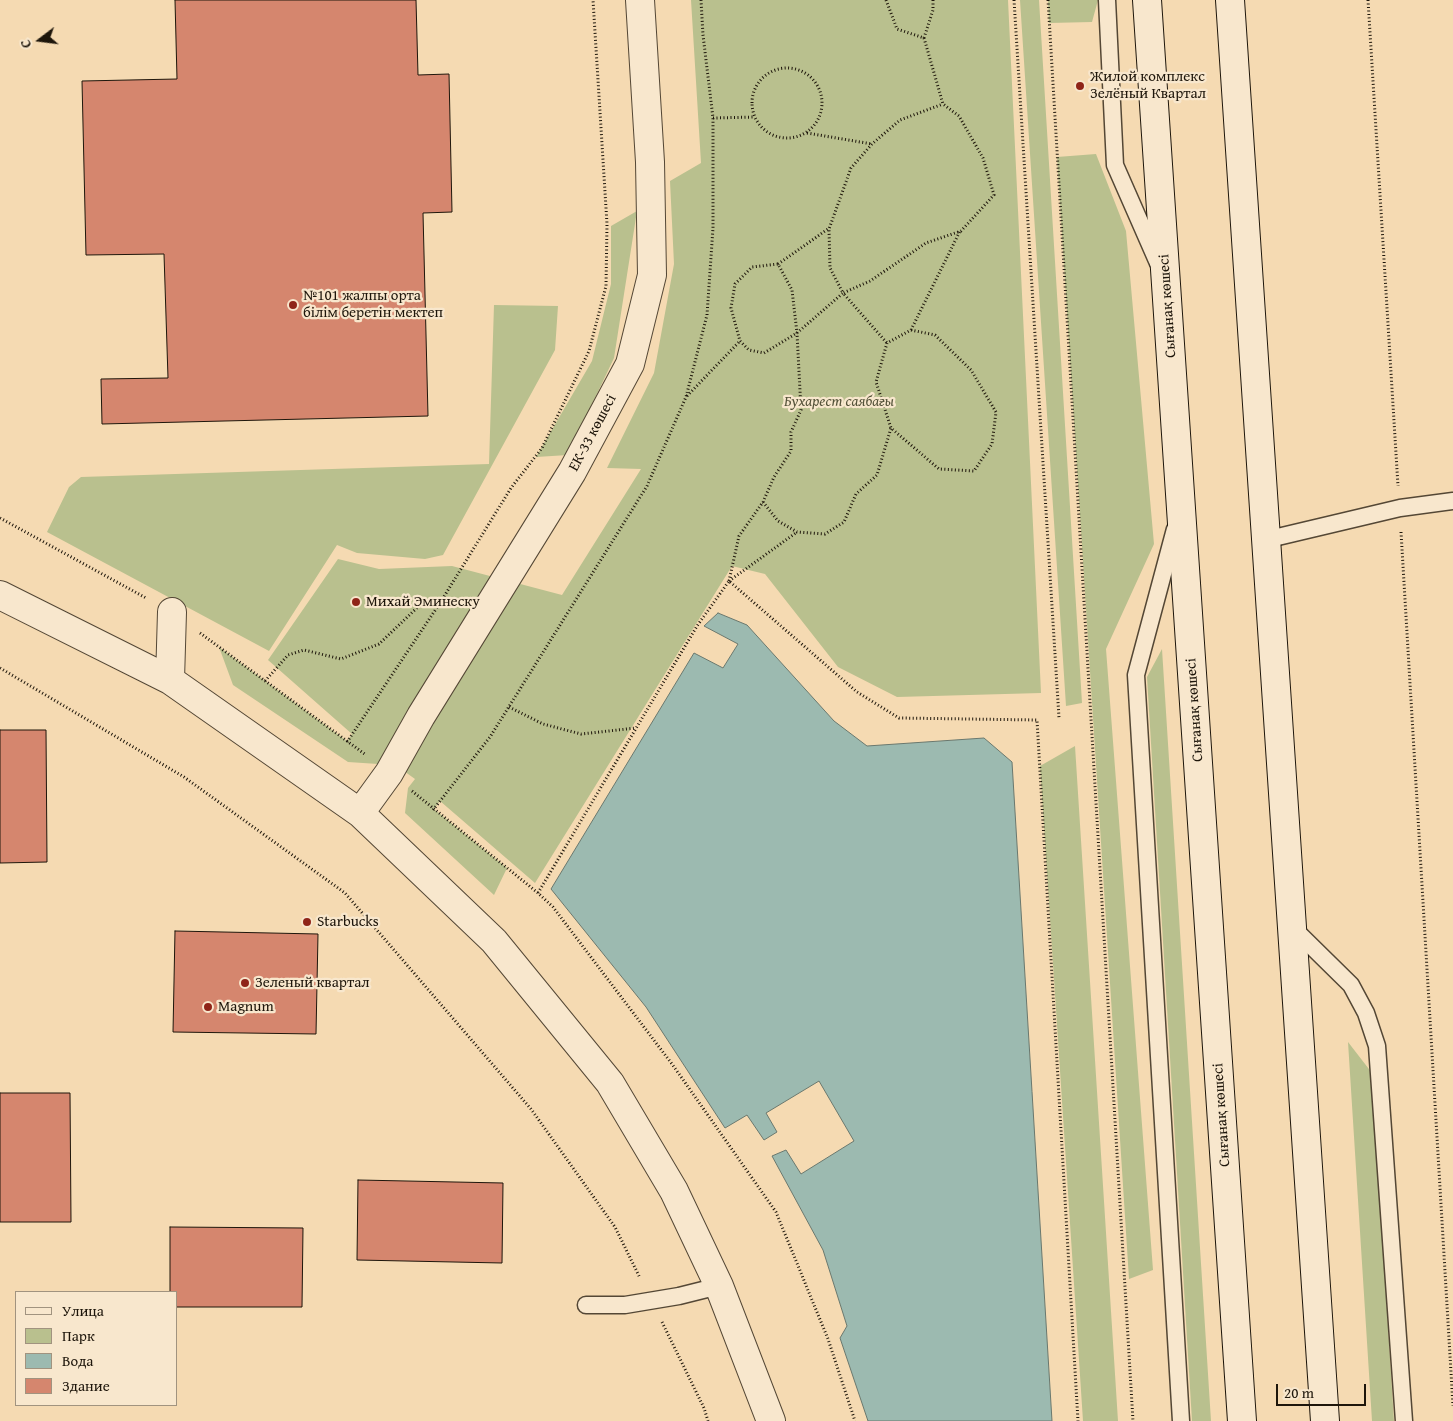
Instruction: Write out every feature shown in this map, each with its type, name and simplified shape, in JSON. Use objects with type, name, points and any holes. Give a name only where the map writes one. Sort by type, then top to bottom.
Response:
[{"type":"main road","name":"ЕК-33 көшесі","points":[[360,813],[389,773],[421,716],[572,472],[630,364],[652,275],[650,162],[640,0]]},
{"type":"main road","name":"Сығанақ көшесі","points":[[1147,0],[1242,1421]]},
{"type":"main road","points":[[1235,7],[1265,540],[1325,1421]]},
{"type":"main road","points":[[0,595],[170,680],[360,813],[494,941],[610,1083],[674,1191],[719,1286],[771,1421]]},
{"type":"main road","points":[[170,680],[172,612]]},
{"type":"lane","points":[[1107,0],[1115,165],[1166,281]]},
{"type":"lane","points":[[1265,540],[1400,508],[1453,502]]},
{"type":"lane","points":[[1181,508],[1136,675],[1181,1421]]},
{"type":"lane","points":[[1291,926],[1351,985],[1366,1013],[1377,1046],[1404,1421]]},
{"type":"lane","points":[[586,1305],[625,1305],[719,1286]]},
{"type":"path","points":[[347,742],[440,602],[512,488],[542,448],[589,351],[606,286],[607,224],[593,0]]},
{"type":"path","points":[[886,0],[897,29],[924,38]]},
{"type":"path","points":[[911,330],[935,334],[971,370],[996,412],[992,444],[974,471],[939,469],[891,428],[876,382],[887,343],[911,330],[961,231],[994,195],[983,158],[960,116],[943,104],[924,38],[934,10],[933,0]]},
{"type":"path","points":[[1014,0],[1059,718]]},
{"type":"path","points":[[1048,0],[1133,1421]]},
{"type":"path","points":[[1368,0],[1453,1406]]},
{"type":"path","points":[[779,68],[798,69],[804,71],[813,79],[820,89],[823,101],[822,113],[816,124],[807,133],[795,138],[777,137],[771,135],[762,127],[755,117],[752,105],[753,93],[759,81],[768,73],[779,68]]},
{"type":"path","points":[[887,343],[843,293],[830,268],[828,228],[851,168],[872,144],[900,120],[943,104]]},
{"type":"path","points":[[713,118],[755,117]]},
{"type":"path","points":[[807,133],[872,144]]},
{"type":"path","points":[[828,228],[778,264],[752,267],[735,284],[731,308],[740,341],[749,350],[764,354],[796,333],[843,293],[870,281],[926,243],[961,231]]},
{"type":"path","points":[[729,581],[739,536],[763,502],[774,477],[791,451],[791,432],[801,410],[792,290],[778,264]]},
{"type":"path","points":[[686,397],[740,341]]},
{"type":"path","points":[[763,502],[778,521],[797,532],[825,534],[844,522],[856,494],[877,475],[891,428]]},
{"type":"path","points":[[0,518],[172,612],[370,758]]},
{"type":"path","points":[[538,893],[697,626],[729,581],[797,532]]},
{"type":"path","points":[[729,581],[856,692],[899,718],[1037,720],[1078,1421]]},
{"type":"path","points":[[265,681],[288,655],[304,650],[341,659],[379,644],[421,604],[440,602]]},
{"type":"path","points":[[0,668],[184,777],[345,893],[531,1109],[614,1227],[704,1408],[708,1421]]},
{"type":"path","points":[[433,810],[490,737],[509,707],[542,724],[581,734],[636,728]]},
{"type":"path","points":[[408,788],[553,907],[672,1064],[776,1212],[828,1339],[855,1421]]},
{"type":"green space","name":"Бухарест саябағы","points":[[691,0],[1008,0],[1041,693],[897,697],[838,667],[765,574],[732,566],[535,883],[440,801],[434,809],[507,868],[494,895],[405,813],[408,788],[415,779],[383,756],[378,764],[348,762],[233,685],[219,647],[347,741],[352,734],[268,660],[338,559],[379,569],[452,566],[562,595],[641,469],[607,468],[654,373],[674,264],[670,181],[701,163]]},
{"type":"green space","points":[[1020,0],[1039,0],[1082,703],[1066,706]]},
{"type":"green space","points":[[1048,0],[1098,0],[1092,22],[1049,23]]},
{"type":"green space","points":[[1096,154],[1126,231],[1154,544],[1106,649],[1153,1270],[1129,1279],[1057,157]]},
{"type":"green space","points":[[637,211],[614,358],[568,455],[536,457],[592,361],[611,284],[611,226]]},
{"type":"green space","points":[[494,305],[558,306],[555,350],[443,555],[425,559],[357,553],[337,545],[269,651],[47,532],[69,487],[81,477],[489,464]]},
{"type":"green space","points":[[1162,649],[1211,1421],[1192,1421],[1147,677]]},
{"type":"green space","points":[[1075,746],[1118,1421],[1083,1421],[1040,766]]},
{"type":"green space","points":[[1348,1042],[1372,1073],[1394,1421],[1372,1421]]},
{"type":"water","points":[[718,613],[747,625],[834,721],[867,746],[984,738],[1012,762],[1052,1421],[868,1421],[840,1338],[847,1326],[823,1250],[772,1156],[786,1150],[801,1174],[854,1141],[819,1081],[766,1113],[777,1132],[764,1140],[747,1115],[725,1128],[646,1007],[551,889],[694,653],[723,668],[738,644],[704,626]]},
{"type":"building","points":[[175,0],[416,0],[418,75],[449,74],[452,212],[423,213],[428,416],[102,424],[101,379],[168,378],[164,254],[86,255],[82,81],[177,79]]},
{"type":"building","points":[[0,730],[46,730],[47,862],[0,863]]},
{"type":"building","name":"Зеленый квартал","points":[[175,931],[318,934],[316,1034],[173,1032]]},
{"type":"building","points":[[0,1093],[70,1093],[71,1222],[0,1222]]},
{"type":"building","points":[[358,1180],[503,1183],[502,1263],[357,1260]]},
{"type":"building","points":[[170,1227],[303,1228],[302,1307],[178,1307],[178,1291],[170,1291]]},
{"type":"place","name":"Жилой комплекс Зелёный Квартал","points":[[1080,86]]},
{"type":"place","name":"№101 жалпы орта білім беретін мектеп","points":[[293,305]]},
{"type":"place","name":"Михай Эминеску","points":[[356,602]]},
{"type":"place","name":"Starbucks","points":[[307,922]]},
{"type":"place","name":"Зеленый квартал","points":[[245,983]]},
{"type":"place","name":"Magnum","points":[[208,1007]]}]
